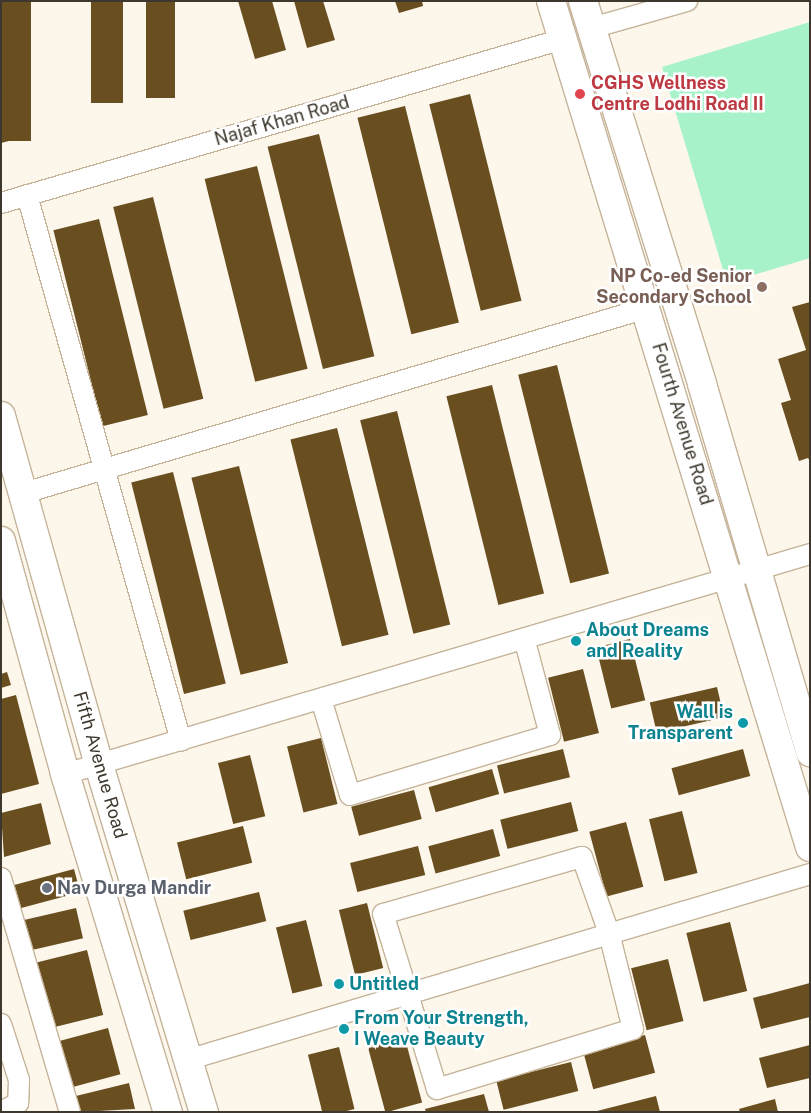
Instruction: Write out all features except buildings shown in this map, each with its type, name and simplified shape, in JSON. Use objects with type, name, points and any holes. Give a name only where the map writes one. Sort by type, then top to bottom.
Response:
[{"type":"main road","name":"Fourth Avenue Road","points":[[551,1],[647,308],[810,847]]},
{"type":"main road","name":"Fourth Avenue Road","points":[[583,1],[757,569],[810,752]]},
{"type":"main road","name":"Fifth Avenue Road","points":[[1,416],[99,765],[204,1112]]},
{"type":"main road","name":"Fifth Avenue Road","points":[[1,541],[65,774],[168,1112]]},
{"type":"street","points":[[592,28],[687,1]]},
{"type":"street","name":"Najaf Khan Road","points":[[1,203],[563,39]]},
{"type":"street","points":[[27,195],[106,469],[181,741]]},
{"type":"street","points":[[24,493],[647,308]]},
{"type":"street","points":[[65,774],[810,554]]},
{"type":"street","points":[[321,699],[350,795],[550,735],[524,638]]},
{"type":"street","points":[[582,857],[609,933],[634,1029],[437,1089],[407,994],[383,914],[582,857]]},
{"type":"street","points":[[187,1060],[810,874]]},
{"type":"street","points":[[1,878],[70,1112]]},
{"type":"street","points":[[1,1024],[19,1080],[18,1103],[1,1112]]},
{"type":"green space","points":[[810,22],[810,258],[727,283],[662,67]]},
{"type":"place","name":"CGHS Wellness Centre Lodhi Road II","points":[[580,94]]},
{"type":"place","name":"NP Co-ed Senior Secondary School","points":[[762,287]]},
{"type":"place","name":"About Dreams and Reality","points":[[576,641]]},
{"type":"place","name":"Wall is Transparent","points":[[743,723]]},
{"type":"place","name":"Nav Durga Mandir","points":[[47,888]]},
{"type":"place","name":"Untitled","points":[[339,984]]},
{"type":"place","name":"From Your Strength, I Weave Beauty","points":[[344,1029]]}]
